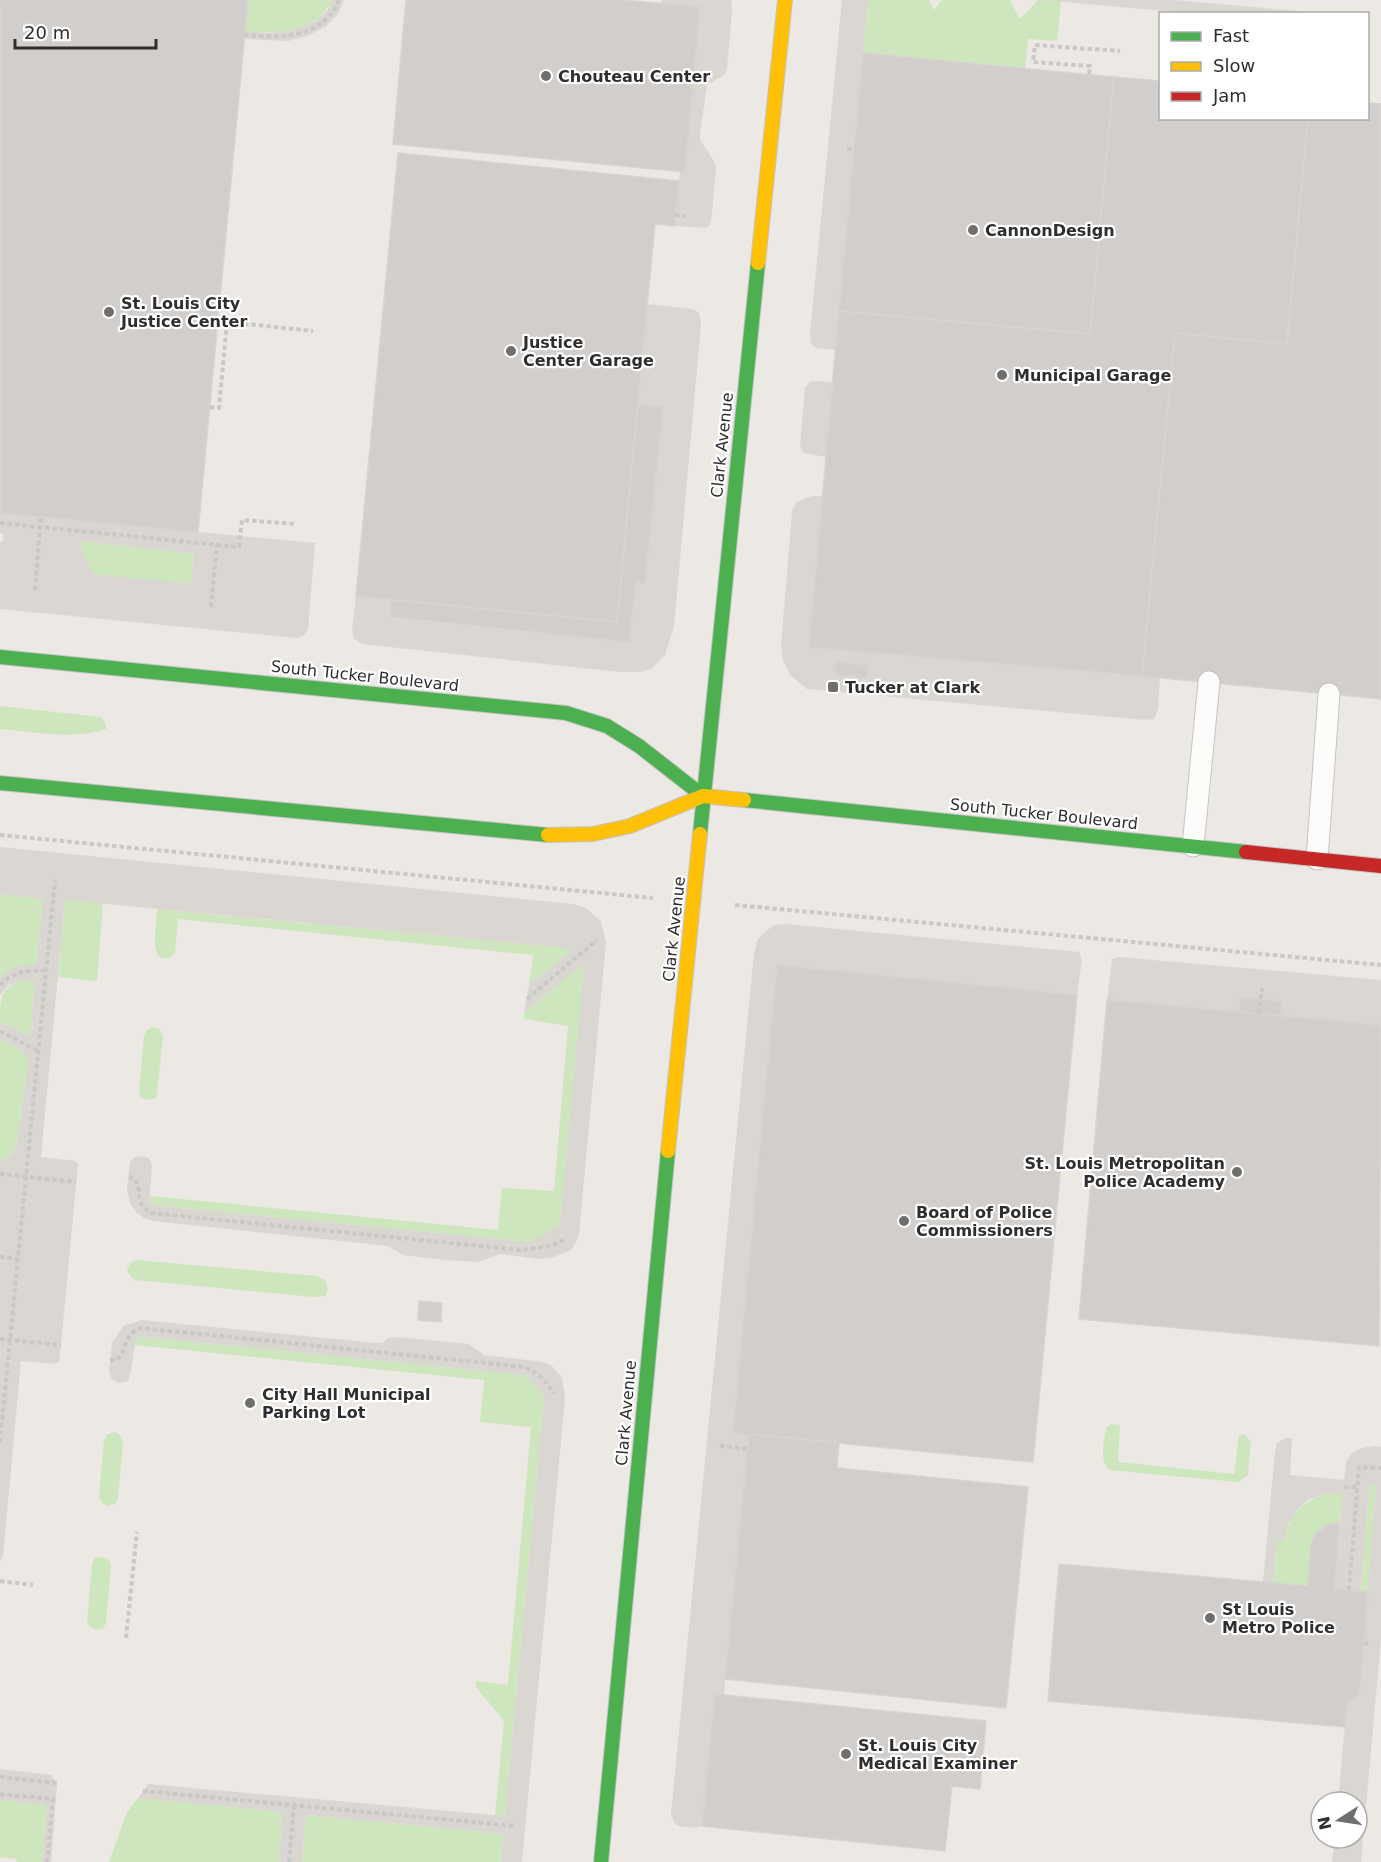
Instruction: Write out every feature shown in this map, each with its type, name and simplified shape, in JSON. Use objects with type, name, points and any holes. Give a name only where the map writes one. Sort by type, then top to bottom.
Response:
[{"type":"main road","name":"Clark Avenue","points":[[601,1862],[651,1321],[785,0]]},
{"type":"main road","name":"South Tucker Boulevard","points":[[0,657],[566,713],[607,726],[639,746],[703,796]]},
{"type":"main road","name":"South Tucker Boulevard","points":[[0,783],[561,836],[593,834],[630,826],[703,796],[1381,866]]},
{"type":"lane","points":[[1193,846],[1209,682]]},
{"type":"lane","points":[[1317,859],[1329,694]]},
{"type":"path","points":[[244,35],[278,37],[296,35],[310,30],[325,20],[339,0]]},
{"type":"path","points":[[1089,74],[1090,66],[1034,62],[1035,45],[1120,51]]},
{"type":"path","points":[[847,149],[855,149]]},
{"type":"path","points":[[675,214],[685,216]]},
{"type":"path","points":[[210,407],[219,408],[227,322],[313,331]]},
{"type":"path","points":[[35,590],[41,517]]},
{"type":"path","points":[[0,523],[239,547],[242,520],[295,524]]},
{"type":"path","points":[[211,607],[217,545]]},
{"type":"path","points":[[0,1442],[55,880]]},
{"type":"path","points":[[527,999],[597,940]]},
{"type":"path","points":[[0,985],[12,975],[22,971],[46,971]]},
{"type":"path","points":[[1259,1014],[1262,988]]},
{"type":"path","points":[[0,1031],[38,1051]]},
{"type":"path","points":[[0,1174],[76,1182]]},
{"type":"path","points":[[129,1177],[134,1178],[138,1184],[138,1196],[142,1207],[152,1213],[520,1250],[551,1246],[567,1238]]},
{"type":"path","points":[[0,1257],[18,1259]]},
{"type":"path","points":[[110,1360],[117,1360],[123,1354],[126,1341],[133,1331],[141,1328],[524,1367],[536,1372],[546,1381],[554,1394]]},
{"type":"path","points":[[0,1339],[61,1345]]},
{"type":"path","points":[[720,1446],[747,1449]]},
{"type":"path","points":[[1349,1590],[1359,1467],[1381,1468]]},
{"type":"path","points":[[1344,1487],[1357,1488]]},
{"type":"path","points":[[126,1638],[137,1532]]},
{"type":"path","points":[[0,1581],[33,1585]]},
{"type":"path","points":[[0,1779],[57,1783]]},
{"type":"path","points":[[143,1791],[514,1826]]},
{"type":"path","points":[[0,1794],[53,1799],[47,1862]]},
{"type":"path","points":[[289,1862],[294,1805]]},
{"type":"green space","points":[[248,0],[332,0],[317,19],[306,25],[295,29],[270,32],[245,31]]},
{"type":"green space","points":[[868,0],[929,0],[934,10],[942,0],[1010,0],[1020,19],[1038,0],[1061,1],[1057,41],[1028,39],[1025,68],[863,53]]},
{"type":"green space","points":[[82,541],[194,554],[191,585],[93,574],[81,548]]},
{"type":"green space","points":[[0,706],[101,717],[106,724],[106,729],[66,735],[0,729]]},
{"type":"green space","points":[[0,894],[43,899],[36,965],[17,968],[0,977]]},
{"type":"green space","points":[[65,900],[103,903],[97,981],[58,977]]},
{"type":"green space","points":[[157,909],[568,948],[571,951],[529,985],[533,955],[178,919],[175,953],[164,959],[158,955],[155,944]]},
{"type":"green space","points":[[581,964],[585,968],[560,1224],[531,1242],[149,1205],[150,1196],[498,1230],[502,1188],[554,1191],[568,1026],[524,1019],[524,1013]]},
{"type":"green space","points":[[20,980],[35,980],[30,1037],[0,1022],[2,996],[8,988]]},
{"type":"green space","points":[[154,1027],[160,1030],[163,1036],[157,1093],[155,1099],[148,1100],[141,1098],[139,1092],[144,1035],[148,1029]]},
{"type":"green space","points":[[0,1039],[21,1050],[28,1061],[17,1143],[12,1154],[0,1163]]},
{"type":"green space","points":[[137,1260],[316,1276],[325,1280],[328,1289],[325,1296],[314,1297],[135,1280],[127,1270],[130,1263]]},
{"type":"green space","points":[[135,1336],[526,1375],[544,1397],[505,1816],[495,1816],[504,1721],[476,1687],[476,1681],[508,1685],[531,1427],[480,1422],[484,1380],[135,1345]]},
{"type":"green space","points":[[1111,1424],[1120,1425],[1118,1462],[1234,1474],[1239,1435],[1245,1435],[1251,1442],[1248,1475],[1238,1482],[1109,1470],[1104,1461],[1103,1450],[1106,1428]]},
{"type":"green space","points":[[115,1432],[120,1435],[123,1442],[118,1499],[115,1504],[108,1506],[102,1503],[99,1497],[104,1440],[108,1434]]},
{"type":"green space","points":[[1369,1485],[1376,1486],[1368,1592],[1361,1591]]},
{"type":"green space","points":[[1325,1494],[1343,1494],[1339,1524],[1328,1525],[1315,1536],[1310,1555],[1308,1586],[1273,1583],[1277,1540],[1284,1540],[1293,1516],[1302,1506]]},
{"type":"green space","points":[[95,1558],[108,1559],[111,1566],[106,1623],[103,1629],[96,1630],[87,1622],[92,1565]]},
{"type":"green space","points":[[138,1798],[282,1812],[279,1862],[109,1862],[127,1812]]},
{"type":"green space","points":[[0,1800],[47,1805],[42,1862],[17,1862],[16,1859],[0,1857]]},
{"type":"green space","points":[[306,1815],[503,1834],[501,1862],[302,1862]]},
{"type":"shaded area","points":[[332,0],[344,0],[338,14],[325,27],[307,36],[288,41],[244,39],[245,31],[269,33],[292,30],[314,22],[327,11]]},
{"type":"shaded area","points":[[661,0],[731,0],[727,69],[724,75],[707,85],[700,133],[700,140],[714,161],[716,169],[711,222],[707,228],[674,226],[680,171]]},
{"type":"shaded area","points":[[842,0],[868,0],[836,350],[816,348],[811,344],[810,334]]},
{"type":"shaded area","points":[[1042,0],[1175,0],[1308,12],[1177,12]]},
{"type":"shaded area","points":[[647,304],[693,309],[699,313],[701,324],[674,627],[665,655],[651,669],[641,672],[620,672],[361,644],[354,638],[352,630],[356,596],[391,600],[390,618],[629,642],[636,582],[645,583],[662,407],[638,405]]},
{"type":"shaded area","points":[[810,382],[833,382],[826,457],[804,453],[800,446],[805,388]]},
{"type":"shaded area","points":[[823,496],[809,647],[1160,678],[1158,709],[1154,719],[1144,720],[807,689],[790,675],[783,660],[781,645],[792,512],[796,503],[806,498]],"holes":[[[836,662],[868,665],[867,678],[835,675]]]},
{"type":"shaded area","points":[[0,513],[315,543],[308,629],[305,635],[297,638],[0,609],[0,543],[3,540],[3,533],[0,533]],"holes":[[[82,541],[194,554],[191,584],[93,574],[81,548]]]},
{"type":"shaded area","points":[[0,847],[573,904],[586,908],[601,921],[606,943],[579,1234],[575,1244],[571,1250],[551,1258],[537,1259],[500,1254],[478,1262],[445,1260],[403,1255],[388,1246],[153,1221],[136,1212],[130,1203],[127,1190],[130,1162],[135,1157],[149,1158],[152,1165],[149,1205],[531,1242],[560,1224],[584,968],[581,965],[524,1013],[529,985],[570,952],[568,948],[65,900],[41,1157],[75,1161],[78,1164],[61,1345],[59,1361],[56,1364],[21,1361],[3,1556],[0,1562],[0,1163],[12,1154],[17,1143],[28,1061],[21,1050],[0,1039],[0,1022],[30,1036],[35,981],[20,980],[8,986],[0,995],[0,977],[10,969],[23,965],[36,965],[43,899],[0,894]]},
{"type":"shaded area","points":[[786,924],[1079,952],[1082,960],[1077,995],[777,966],[749,1434],[724,1694],[715,1694],[702,1826],[695,1828],[678,1826],[671,1814],[754,953],[758,939],[765,932],[774,925]]},
{"type":"shaded area","points":[[1119,957],[1381,980],[1381,1025],[1280,1016],[1282,1001],[1241,998],[1239,1013],[1107,1000],[1112,959]]},
{"type":"shaded area","points":[[142,1320],[376,1343],[398,1337],[469,1344],[484,1355],[543,1362],[552,1366],[562,1378],[565,1398],[522,1862],[501,1862],[503,1834],[306,1815],[302,1862],[279,1862],[282,1812],[138,1798],[148,1784],[505,1816],[544,1397],[526,1375],[136,1336],[128,1381],[119,1383],[111,1379],[109,1370],[112,1343],[123,1326]]},
{"type":"shaded area","points":[[1285,1438],[1292,1438],[1290,1475],[1344,1480],[1346,1462],[1352,1453],[1362,1448],[1381,1447],[1381,1639],[1367,1790],[1339,1790],[1347,1701],[1358,1696],[1360,1688],[1376,1486],[1369,1485],[1361,1591],[1335,1589],[1342,1494],[1325,1494],[1308,1500],[1297,1510],[1288,1524],[1284,1541],[1277,1540],[1273,1583],[1263,1582],[1277,1443]]},
{"type":"shaded area","points":[[0,1769],[51,1775],[57,1783],[51,1862],[42,1862],[47,1805],[0,1800]]},
{"type":"shaded area","points":[[1334,1850],[1362,1850],[1361,1862],[1332,1862]]},
{"type":"building","name":"St. Louis City Justice Center","points":[[0,0],[248,0],[198,532],[0,513]]},
{"type":"building","name":"Chouteau Center","points":[[406,0],[622,0],[700,7],[685,172],[393,144]]},
{"type":"building","name":"CannonDesign","points":[[863,53],[1114,77],[1090,334],[839,311]]},
{"type":"building","name":"Municipal Garage","points":[[1114,77],[1159,81],[1159,120],[1308,120],[1287,344],[1175,333],[1142,676],[809,647],[839,311],[1090,334]]},
{"type":"building","points":[[1369,103],[1381,104],[1381,699],[1142,676],[1175,333],[1287,344],[1308,120],[1369,120]]},
{"type":"building","name":"Justice Center Garage","points":[[398,153],[679,181],[674,226],[655,224],[617,622],[356,596]]},
{"type":"building","points":[[638,405],[663,407],[645,583],[636,582],[629,642],[390,617],[391,600],[617,622]]},
{"type":"building","points":[[836,662],[868,665],[867,678],[835,675]]},
{"type":"building","name":"Board of Police Commissioners","points":[[777,965],[1077,995],[1033,1462],[733,1433]]},
{"type":"building","points":[[1240,998],[1282,1001],[1280,1016],[1239,1013]]},
{"type":"building","name":"St. Louis Metropolitan Police Academy","points":[[1107,1000],[1381,1025],[1379,1346],[1079,1319]]},
{"type":"building","points":[[419,1301],[442,1303],[441,1322],[418,1320]]},
{"type":"building","points":[[749,1434],[839,1443],[837,1468],[1028,1487],[1006,1708],[725,1679]]},
{"type":"building","name":"St Louis Metro Police","points":[[1331,1523],[1339,1524],[1335,1589],[1368,1592],[1360,1688],[1358,1696],[1347,1701],[1345,1727],[1048,1701],[1059,1564],[1308,1586],[1311,1543],[1316,1533]]},
{"type":"building","name":"St. Louis City Medical Examiner","points":[[715,1694],[986,1721],[980,1789],[952,1786],[945,1851],[702,1826]]},
{"type":"traffic: fast","points":[[700,834],[758,263]]},
{"type":"traffic: fast","points":[[0,657],[566,713],[607,726],[639,746],[703,796]]},
{"type":"traffic: fast","points":[[0,783],[548,835]]},
{"type":"traffic: fast","points":[[744,800],[1246,852]]},
{"type":"traffic: fast","points":[[601,1862],[668,1151]]},
{"type":"traffic: slow","points":[[758,263],[785,0]]},
{"type":"traffic: slow","points":[[548,835],[593,834],[630,826],[703,796],[744,800]]},
{"type":"traffic: slow","points":[[668,1151],[700,834]]},
{"type":"traffic: jam","points":[[1246,852],[1381,866]]},
{"type":"place","name":"Chouteau Center","points":[[546,76]]},
{"type":"place","name":"CannonDesign","points":[[973,230]]},
{"type":"place","name":"St. Louis City Justice Center","points":[[109,312]]},
{"type":"place","name":"Justice Center Garage","points":[[511,351]]},
{"type":"place","name":"Municipal Garage","points":[[1002,375]]},
{"type":"place","name":"Tucker at Clark","points":[[833,687]]},
{"type":"place","name":"St. Louis Metropolitan Police Academy","points":[[1237,1172]]},
{"type":"place","name":"Board of Police Commissioners","points":[[904,1221]]},
{"type":"place","name":"City Hall Municipal Parking Lot","points":[[250,1403]]},
{"type":"place","name":"St Louis Metro Police","points":[[1210,1618]]},
{"type":"place","name":"St. Louis City Medical Examiner","points":[[846,1754]]}]
